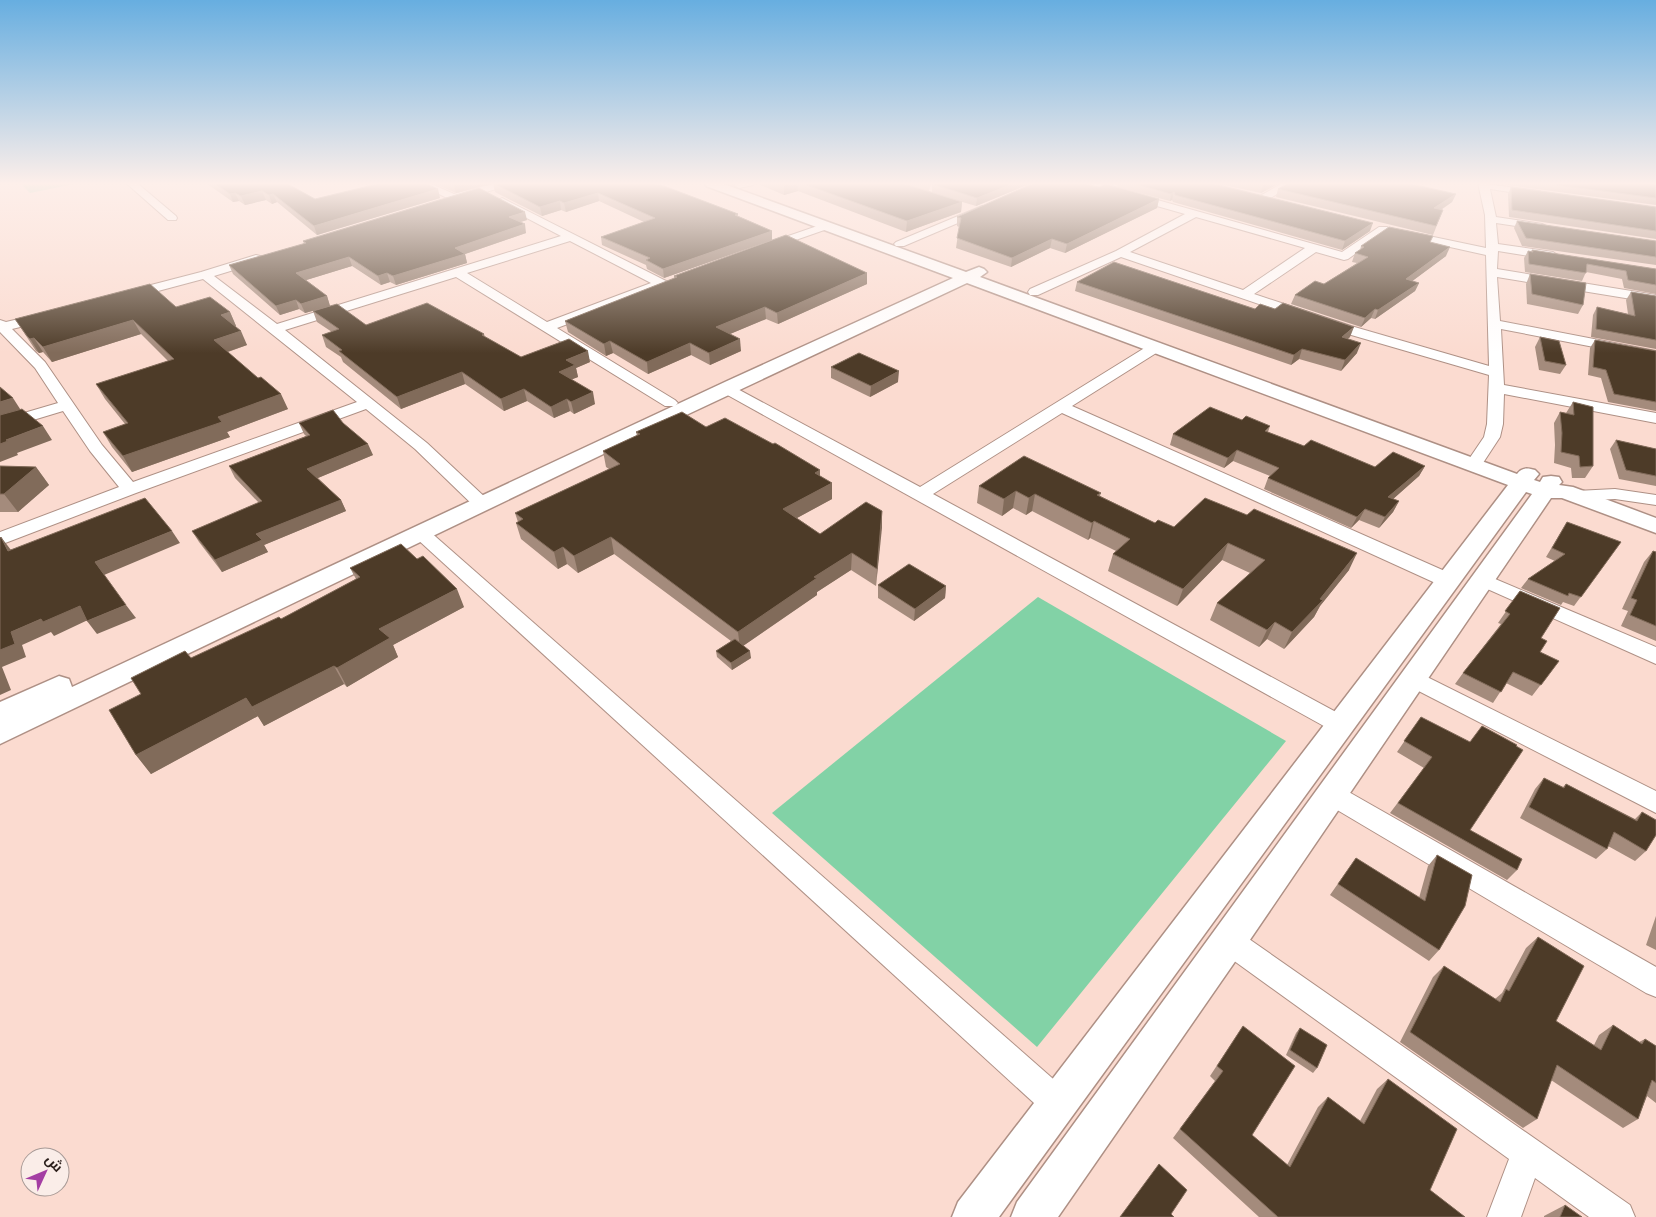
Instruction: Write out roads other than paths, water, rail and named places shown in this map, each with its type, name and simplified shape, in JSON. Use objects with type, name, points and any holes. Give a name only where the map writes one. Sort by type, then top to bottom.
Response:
[{"type":"street","points":[[274,329],[562,240]]},
{"type":"street","points":[[546,327],[667,282],[577,240]]},
{"type":"street","points":[[755,251],[787,240]]},
{"type":"street","points":[[868,240],[1034,292],[1656,526]]},
{"type":"street","points":[[889,240],[1156,347],[1477,460]]},
{"type":"street","points":[[900,244],[910,240]]},
{"type":"street","points":[[1034,292],[1145,240]]},
{"type":"street","points":[[1284,240],[1344,256],[1367,240]]},
{"type":"street","points":[[1439,240],[1492,250],[1561,257]]},
{"type":"street","points":[[1477,460],[1492,437],[1495,424],[1497,373],[1491,240]]},
{"type":"street","points":[[1246,294],[1313,248]]},
{"type":"street","points":[[1120,253],[1346,329],[1497,373]]},
{"type":"street","points":[[119,298],[205,275],[269,255]]},
{"type":"street","points":[[458,272],[670,403]]},
{"type":"street","points":[[0,714],[477,499],[727,389],[967,272]]},
{"type":"street","points":[[0,733],[422,534],[477,499],[670,403],[967,272]]},
{"type":"street","points":[[1492,272],[1656,300]]},
{"type":"street","points":[[205,275],[366,404],[422,446],[477,499]]},
{"type":"street","points":[[2,326],[52,315]]},
{"type":"street","points":[[1494,324],[1656,355]]},
{"type":"street","points":[[2,326],[40,365],[96,448],[130,489]]},
{"type":"street","points":[[920,495],[1156,347]]},
{"type":"street","points":[[1497,388],[1656,418]]},
{"type":"street","points":[[727,389],[1339,724]]},
{"type":"street","points":[[0,538],[366,404]]},
{"type":"street","points":[[0,425],[67,405]]},
{"type":"street","points":[[1061,407],[1449,581]]},
{"type":"street","points":[[973,1217],[1339,724],[1449,581],[1548,486]]},
{"type":"street","points":[[1548,486],[1656,500]]},
{"type":"street","points":[[1032,1217],[1229,941],[1548,486]]},
{"type":"street","points":[[422,534],[1057,1103]]},
{"type":"street","points":[[1481,579],[1656,656]]},
{"type":"street","points":[[1413,678],[1656,803]]},
{"type":"street","points":[[1331,794],[1656,983]]},
{"type":"street","points":[[1229,941],[1618,1217]]},
{"type":"street","points":[[1504,1217],[1528,1152]]}]
